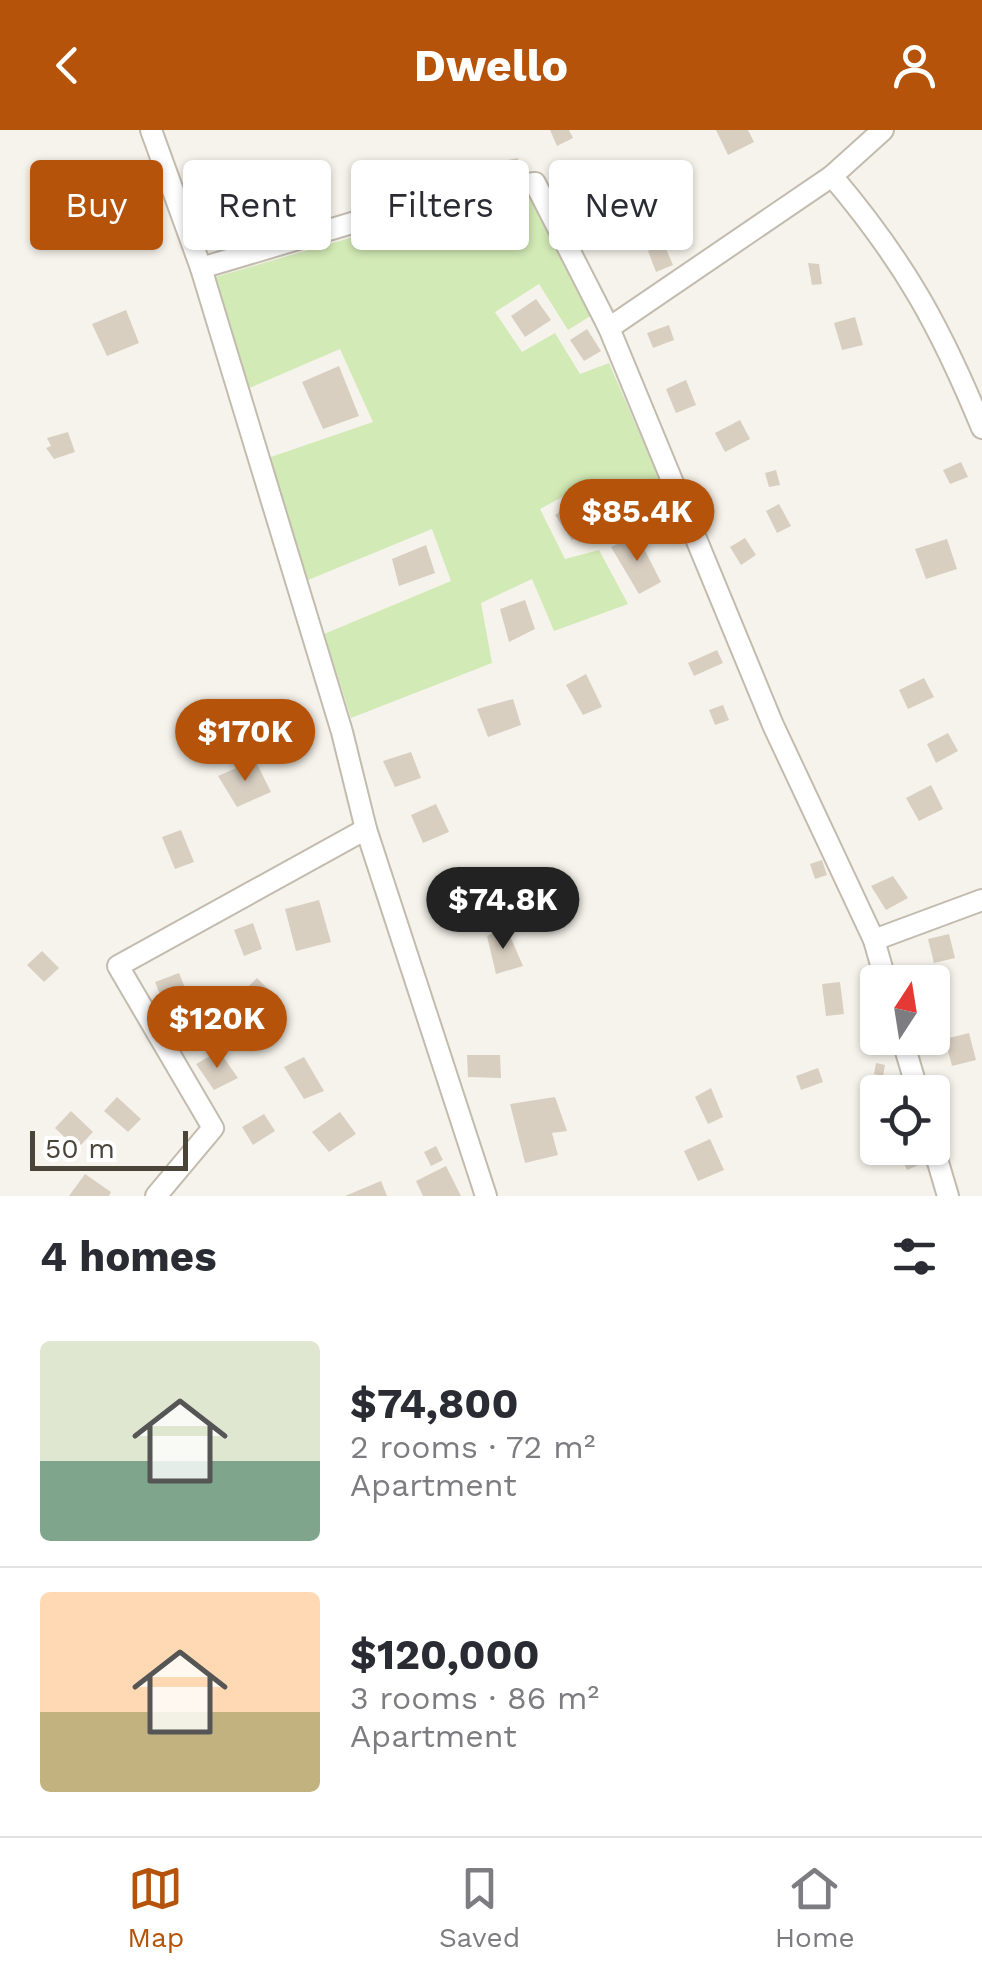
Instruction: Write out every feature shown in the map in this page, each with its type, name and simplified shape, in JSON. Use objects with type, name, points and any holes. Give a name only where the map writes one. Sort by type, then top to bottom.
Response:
[{"type":"street","points":[[150,130],[201,268],[342,732],[366,828],[486,1196]]},
{"type":"street","points":[[609,328],[832,176],[883,130]]},
{"type":"street","points":[[832,176],[886,240],[944,336],[982,428]]},
{"type":"street","points":[[201,268],[446,196],[535,183],[609,328],[774,725],[874,940],[881,965]]},
{"type":"street","points":[[156,1196],[213,1128],[118,966],[366,828]]},
{"type":"street","points":[[874,940],[982,900]]},
{"type":"street","points":[[939,1165],[948,1196]]},
{"type":"green space","points":[[529,193],[549,232],[549,250],[558,250],[592,315],[568,330],[539,284],[495,312],[522,352],[555,333],[580,374],[609,363],[670,503],[620,525],[592,481],[540,509],[565,559],[599,550],[628,604],[554,631],[532,579],[481,603],[492,663],[351,718],[324,634],[451,581],[432,529],[308,580],[268,458],[373,422],[340,349],[247,389],[212,278],[308,250],[331,250],[331,243],[351,238],[351,250],[529,250]]},
{"type":"building","points":[[550,130],[569,130],[573,138],[557,146]]},
{"type":"building","points":[[716,130],[748,130],[754,142],[728,155]]},
{"type":"building","points":[[667,250],[673,265],[656,272],[648,251]]},
{"type":"building","points":[[808,263],[819,264],[822,284],[812,285]]},
{"type":"building","points":[[536,299],[551,320],[525,337],[511,316]]},
{"type":"building","points":[[126,310],[139,343],[107,356],[92,324]]},
{"type":"building","points":[[855,317],[863,345],[842,350],[834,323]]},
{"type":"building","points":[[669,325],[674,340],[653,348],[647,333]]},
{"type":"building","points":[[587,329],[601,351],[584,361],[570,340]]},
{"type":"building","points":[[339,366],[359,416],[323,429],[302,382]]},
{"type":"building","points":[[686,380],[696,405],[676,413],[666,389]]},
{"type":"building","points":[[740,420],[750,439],[725,452],[715,433]]},
{"type":"building","points":[[68,432],[75,452],[54,459],[46,448],[51,446],[47,438]]},
{"type":"building","points":[[961,462],[968,477],[950,484],[943,470]]},
{"type":"building","points":[[776,470],[780,485],[769,487],[765,473]]},
{"type":"building","points":[[588,494],[604,520],[572,540],[555,515]]},
{"type":"building","points":[[779,504],[791,526],[777,533],[766,511]]},
{"type":"building","points":[[660,518],[666,531],[645,540],[639,527]]},
{"type":"building","points":[[637,535],[661,582],[639,594],[611,547]]},
{"type":"building","points":[[745,538],[756,555],[741,565],[730,547]]},
{"type":"building","points":[[947,539],[957,569],[926,579],[915,549]]},
{"type":"building","points":[[426,545],[435,573],[399,586],[392,559]]},
{"type":"building","points":[[525,600],[535,629],[509,642],[500,609]]},
{"type":"building","points":[[717,650],[723,663],[694,676],[688,663]]},
{"type":"building","points":[[586,674],[602,707],[583,715],[566,685]]},
{"type":"building","points":[[924,678],[934,697],[908,709],[899,690]]},
{"type":"building","points":[[513,699],[521,725],[488,737],[477,709]]},
{"type":"building","points":[[723,705],[729,720],[715,725],[709,710]]},
{"type":"building","points":[[948,733],[958,751],[936,763],[927,744]]},
{"type":"building","points":[[411,752],[421,778],[395,787],[383,761]]},
{"type":"building","points":[[255,760],[271,792],[237,807],[218,776]]},
{"type":"building","points":[[931,785],[943,809],[919,821],[906,798]]},
{"type":"building","points":[[436,804],[449,832],[423,843],[411,815]]},
{"type":"building","points":[[181,830],[194,862],[175,869],[162,837]]},
{"type":"building","points":[[822,860],[827,875],[815,879],[810,864]]},
{"type":"building","points":[[893,876],[908,898],[886,910],[871,886]]},
{"type":"building","points":[[319,900],[331,942],[296,951],[285,909]]},
{"type":"building","points":[[253,923],[262,949],[244,956],[234,930]]},
{"type":"building","points":[[506,927],[523,966],[496,974],[487,936]]},
{"type":"building","points":[[949,934],[955,958],[934,963],[928,939]]},
{"type":"building","points":[[42,951],[59,968],[44,982],[27,965]]},
{"type":"building","points":[[179,973],[188,995],[164,1004],[155,982]]},
{"type":"building","points":[[257,978],[277,998],[260,1014],[240,995]]},
{"type":"building","points":[[840,982],[844,1014],[826,1016],[822,984]]},
{"type":"building","points":[[969,1033],[976,1060],[952,1066],[950,1038]]},
{"type":"building","points":[[219,1051],[238,1078],[214,1090],[196,1064]]},
{"type":"building","points":[[467,1055],[500,1055],[501,1078],[468,1077]]},
{"type":"building","points":[[304,1057],[324,1091],[304,1099],[284,1067]]},
{"type":"building","points":[[876,1063],[885,1065],[883,1075],[874,1074]]},
{"type":"building","points":[[818,1068],[823,1082],[801,1090],[796,1076]]},
{"type":"building","points":[[711,1088],[723,1117],[708,1124],[695,1097]]},
{"type":"building","points":[[117,1097],[141,1119],[128,1132],[104,1111]]},
{"type":"building","points":[[555,1097],[567,1131],[552,1133],[558,1155],[525,1163],[510,1104]]},
{"type":"building","points":[[71,1111],[93,1132],[77,1149],[55,1128]]},
{"type":"building","points":[[340,1112],[356,1134],[329,1152],[312,1132]]},
{"type":"building","points":[[264,1114],[275,1131],[253,1145],[242,1127]]},
{"type":"building","points":[[710,1139],[724,1170],[698,1181],[684,1151]]},
{"type":"building","points":[[436,1146],[443,1160],[431,1166],[424,1152]]},
{"type":"building","points":[[446,1166],[461,1196],[423,1196],[416,1181]]},
{"type":"building","points":[[85,1174],[111,1192],[109,1196],[69,1196]]},
{"type":"building","points":[[381,1181],[387,1196],[345,1196]]}]
